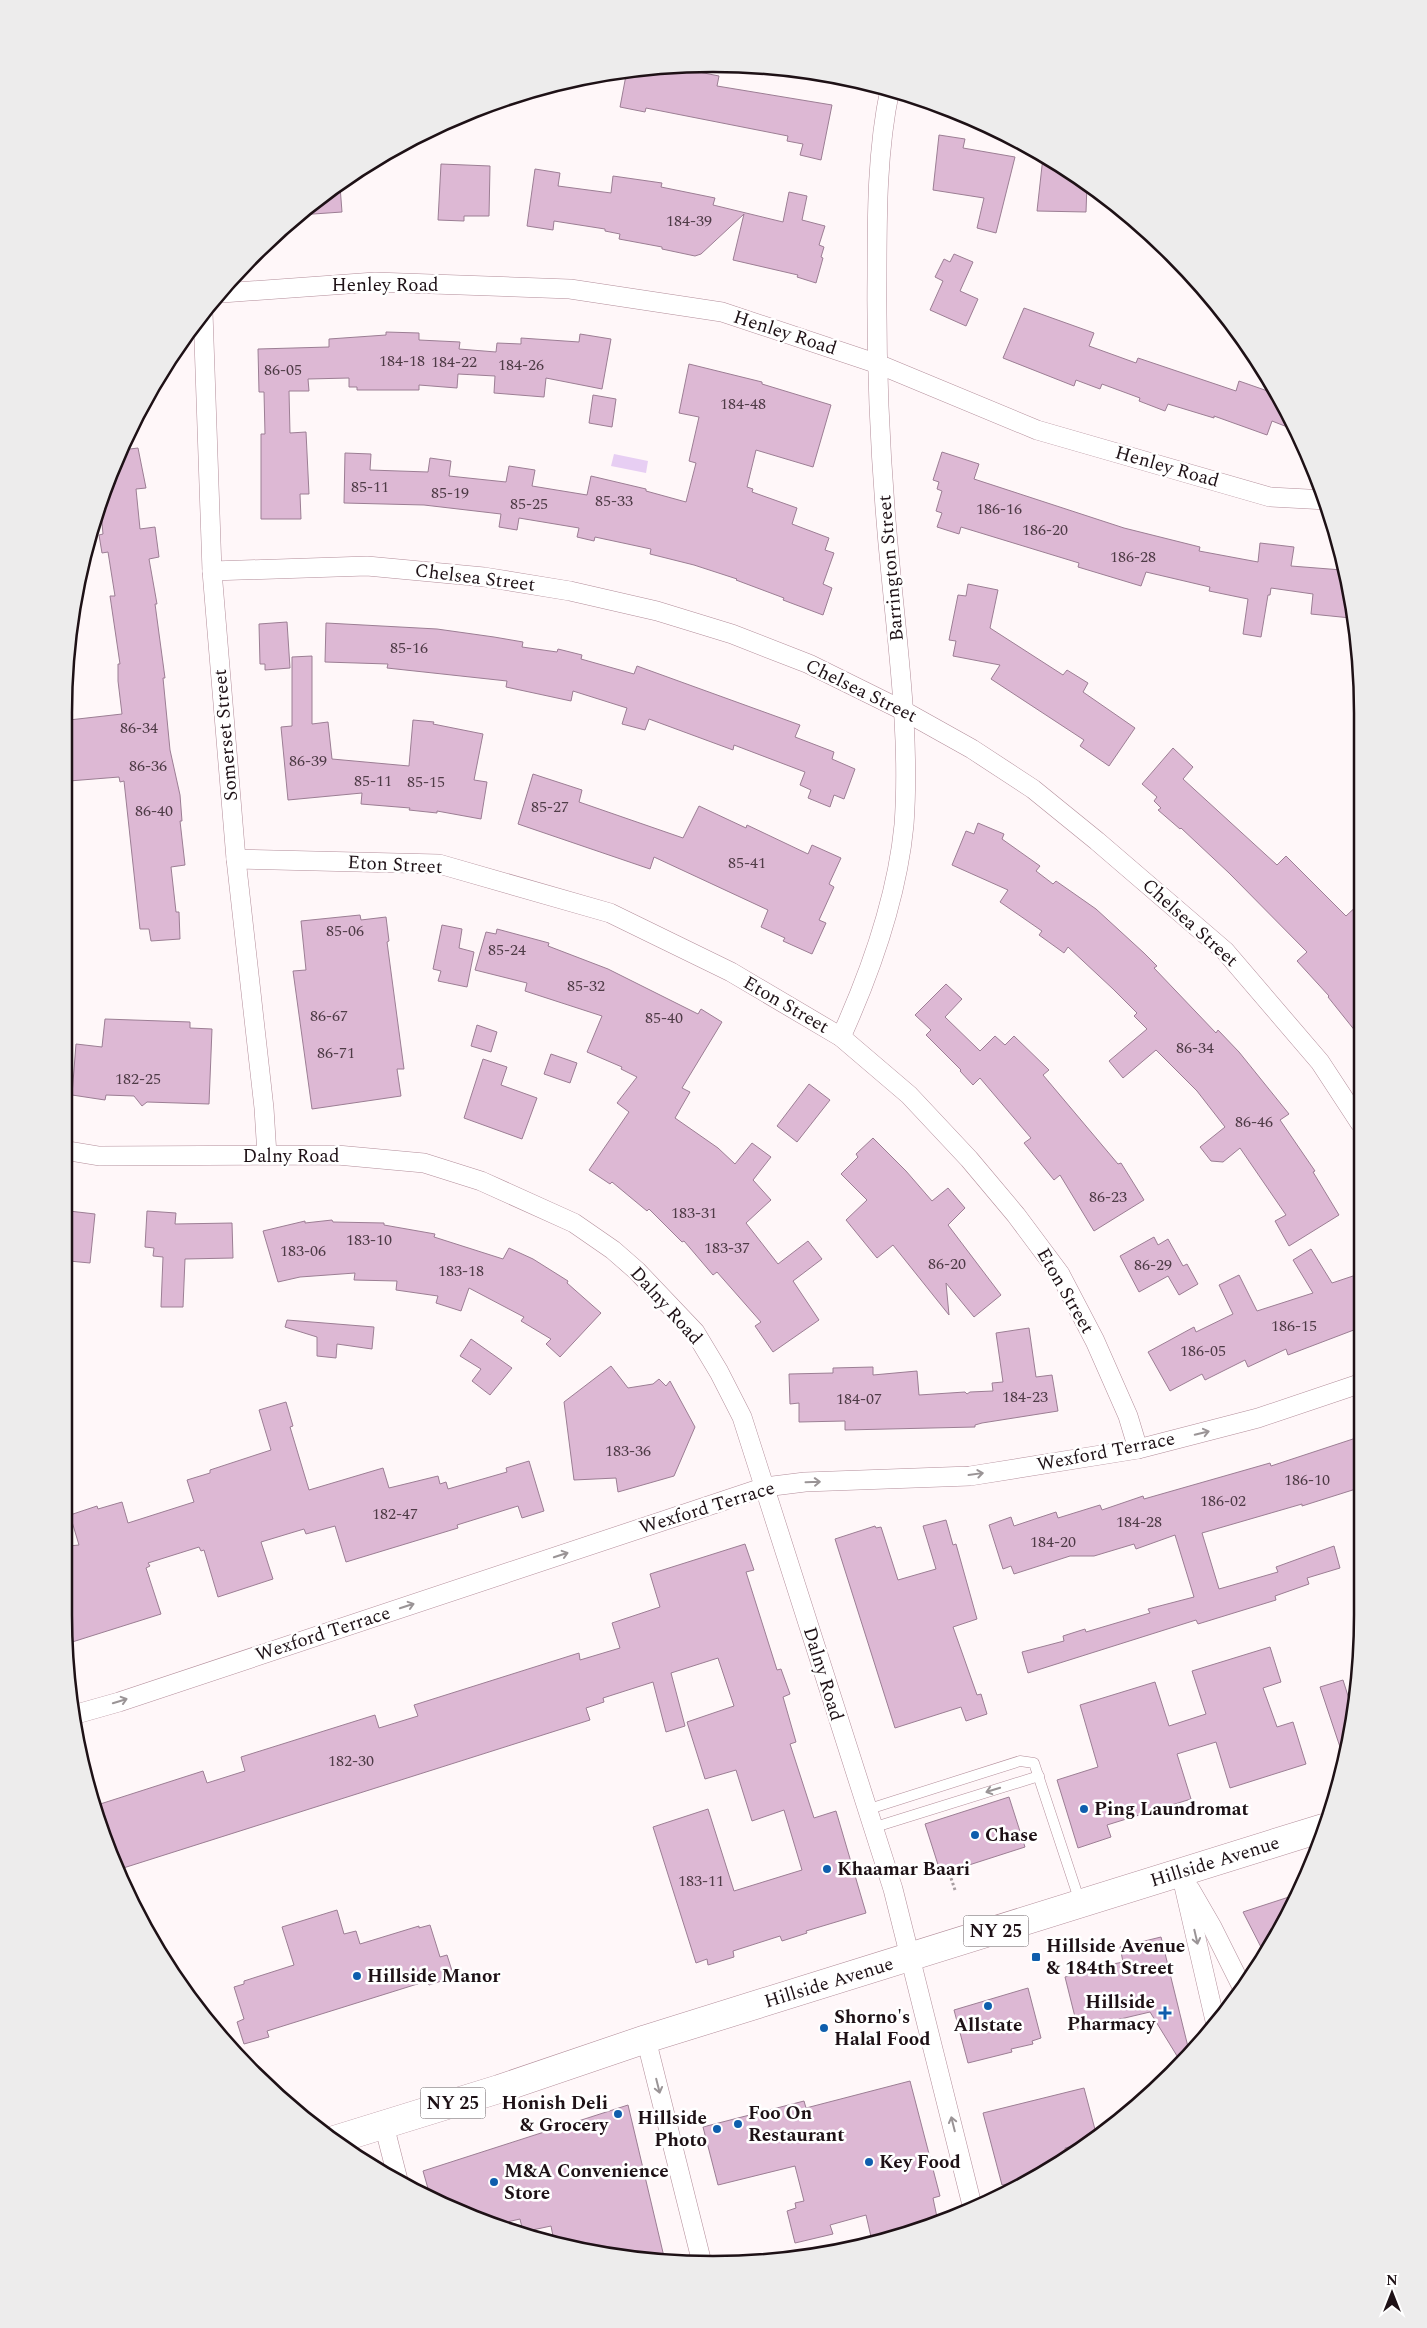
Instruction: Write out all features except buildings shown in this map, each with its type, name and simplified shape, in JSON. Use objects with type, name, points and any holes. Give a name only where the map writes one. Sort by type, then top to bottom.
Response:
[{"type":"main road","name":"Hillside Avenue","points":[[343,2137],[499,2089],[646,2039],[912,1958],[1317,1830]]},
{"type":"street","name":"Barrington Street","points":[[841,1037],[859,999],[896,876],[904,824],[904,711],[886,528],[878,364],[877,192],[889,97]]},
{"type":"street","name":"Henley Road","points":[[231,292],[375,282],[570,289],[722,312],[878,364],[1037,430],[1270,497],[1317,500]]},
{"type":"street","name":"Somerset Street","points":[[203,325],[212,572],[236,859],[263,1099],[267,1155]]},
{"type":"street","name":"Chelsea Street","points":[[212,572],[367,566],[484,577],[570,591],[657,611],[732,634],[809,664],[904,711],[972,749],[1033,789],[1225,951],[1320,1062],[1354,1114]]},
{"type":"street","name":"Eton Street","points":[[236,859],[439,864],[610,912],[731,972],[841,1037],[909,1095],[969,1159],[1016,1214],[1060,1274],[1095,1341],[1124,1407],[1138,1449]]},
{"type":"street","name":"Dalny Road","points":[[72,1152],[99,1156],[337,1155],[424,1163],[481,1181],[574,1223],[625,1261],[666,1299],[695,1332],[719,1372],[742,1417],[866,1810],[893,1888],[912,1958],[971,2201]]},
{"type":"street","name":"Wexford Terrace","points":[[80,1713],[765,1487],[805,1482],[970,1476],[1138,1449],[1258,1418],[1354,1386]]},
{"type":"street","points":[[1180,1873],[1212,1927],[1239,1981]]},
{"type":"street","points":[[1180,1873],[1214,2015]]},
{"type":"street","points":[[646,2039],[700,2255]]},
{"type":"street","points":[[384,2125],[396,2171]]},
{"type":"lane","points":[[866,1810],[1020,1762],[1034,1764],[1040,1776],[1081,1904]]},
{"type":"lane","points":[[872,1828],[1040,1776]]},
{"type":"path","points":[[955,1890],[950,1872],[961,1869]]},
{"type":"shaded area","points":[[614,454],[648,461],[646,473],[611,466]]},
{"type":"place","name":"Ping Laundromat","points":[[1084,1809]]},
{"type":"place","name":"Chase","points":[[975,1835]]},
{"type":"place","name":"Khaamar Baari","points":[[827,1869]]},
{"type":"place","name":"Hillside Avenue & 184th Street","points":[[1036,1957]]},
{"type":"place","name":"Hillside Manor","points":[[357,1976]]},
{"type":"place","name":"Allstate","points":[[988,2006]]},
{"type":"place","name":"Hillside Pharmacy","points":[[1165,2013]]},
{"type":"place","name":"Shorno's Halal Food","points":[[824,2028]]},
{"type":"place","name":"Honish Deli & Grocery","points":[[618,2114]]},
{"type":"place","name":"Foo On Restaurant","points":[[738,2124]]},
{"type":"place","name":"Hillside Photo","points":[[717,2129]]},
{"type":"place","name":"Key Food","points":[[869,2162]]},
{"type":"place","name":"M&A Convenience Store","points":[[494,2182]]}]
